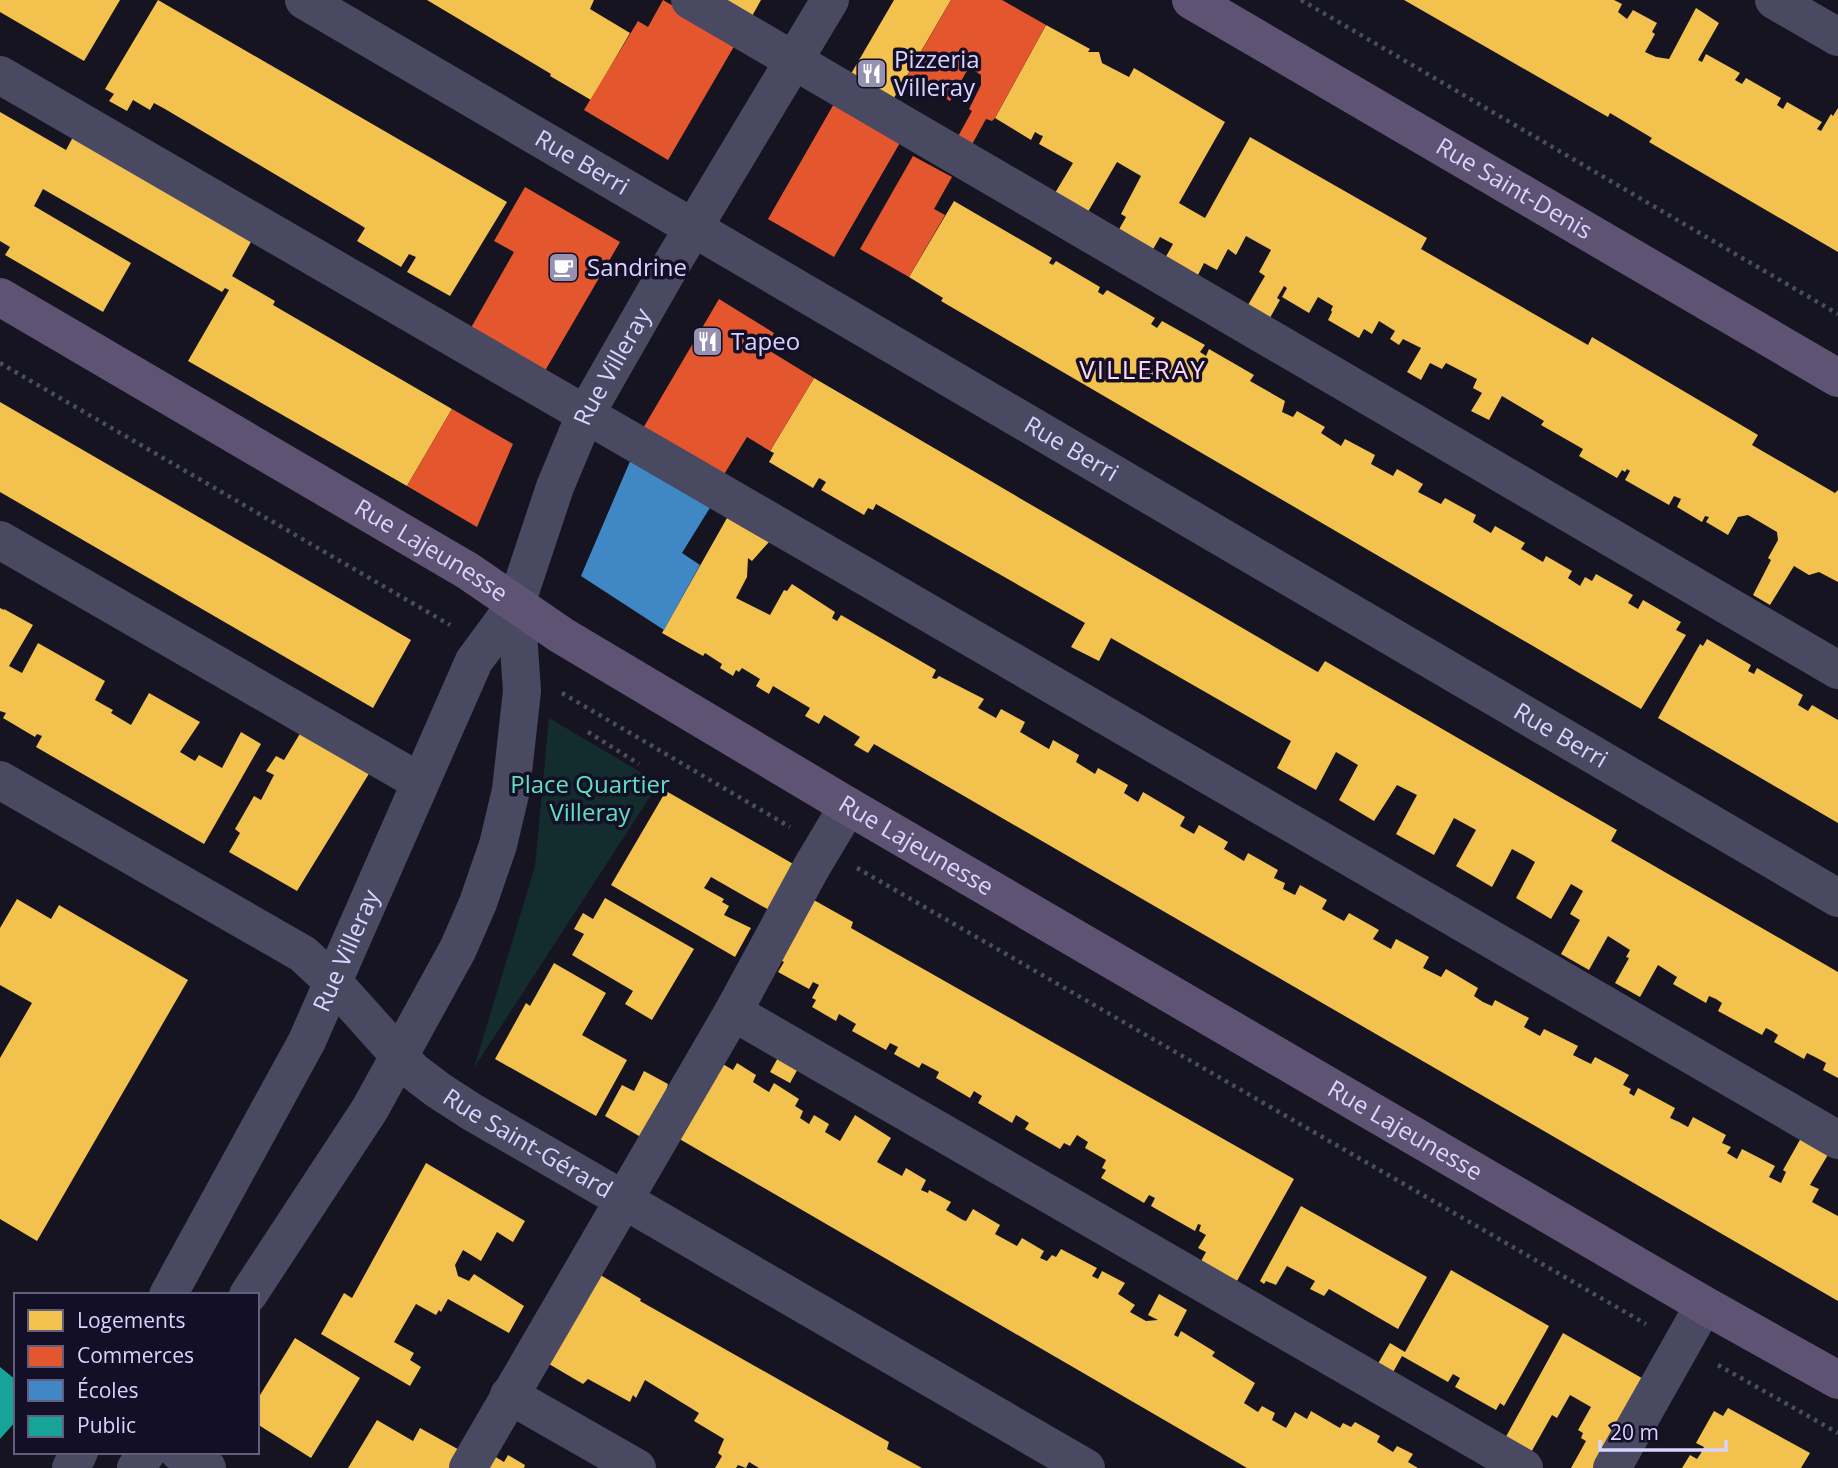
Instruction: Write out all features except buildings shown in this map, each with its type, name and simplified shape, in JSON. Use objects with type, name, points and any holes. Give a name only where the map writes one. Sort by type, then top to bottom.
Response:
[{"type":"main road","name":"Rue Saint-Denis","points":[[1191,0],[1838,378]]},
{"type":"main road","name":"Rue Lajeunesse","points":[[0,297],[468,571],[561,635],[848,806],[1704,1305],[1838,1380]]},
{"type":"street","name":"Rue Berri","points":[[304,0],[1838,898]]},
{"type":"street","points":[[690,0],[1838,670]]},
{"type":"street","name":"Rue Villeray","points":[[169,1293],[307,1041],[474,661],[516,604],[555,487],[585,415],[830,0]]},
{"type":"street","points":[[1774,0],[1838,37]]},
{"type":"street","points":[[0,75],[1838,1140]]},
{"type":"street","points":[[0,540],[420,782]]},
{"type":"street","name":"Rue Villeray","points":[[249,1293],[370,1109],[458,949],[489,874],[511,790],[522,691],[516,604]]},
{"type":"street","name":"Rue Saint-Gérard","points":[[0,780],[303,954],[334,983],[414,1071],[472,1112],[1086,1468]]},
{"type":"street","points":[[468,1468],[733,1012],[848,806]]},
{"type":"street","points":[[733,1012],[1524,1468]]},
{"type":"street","points":[[1612,1468],[1704,1305]]},
{"type":"street","points":[[509,1395],[637,1468]]},
{"type":"street","points":[[183,1454],[206,1468]]},
{"type":"path","points":[[1301,0],[1838,314]]},
{"type":"path","points":[[0,363],[437,617]]},
{"type":"path","points":[[555,689],[795,830]]},
{"type":"path","points":[[588,732],[639,764]]},
{"type":"path","name":"Rue Lajeunesse","points":[[849,863],[1656,1330]]},
{"type":"path","points":[[1709,1360],[1838,1433]]},
{"type":"green space","name":"Place Quartier Villeray","points":[[549,718],[659,783],[474,1068],[535,866]]},
{"type":"place","name":"Pizzeria Villeray","points":[[871,74]]},
{"type":"place","name":"Sandrine","points":[[564,268]]},
{"type":"place","name":"Tapeo","points":[[708,342]]},
{"type":"district","name":"VILLERAY","points":[[1143,370]]}]
